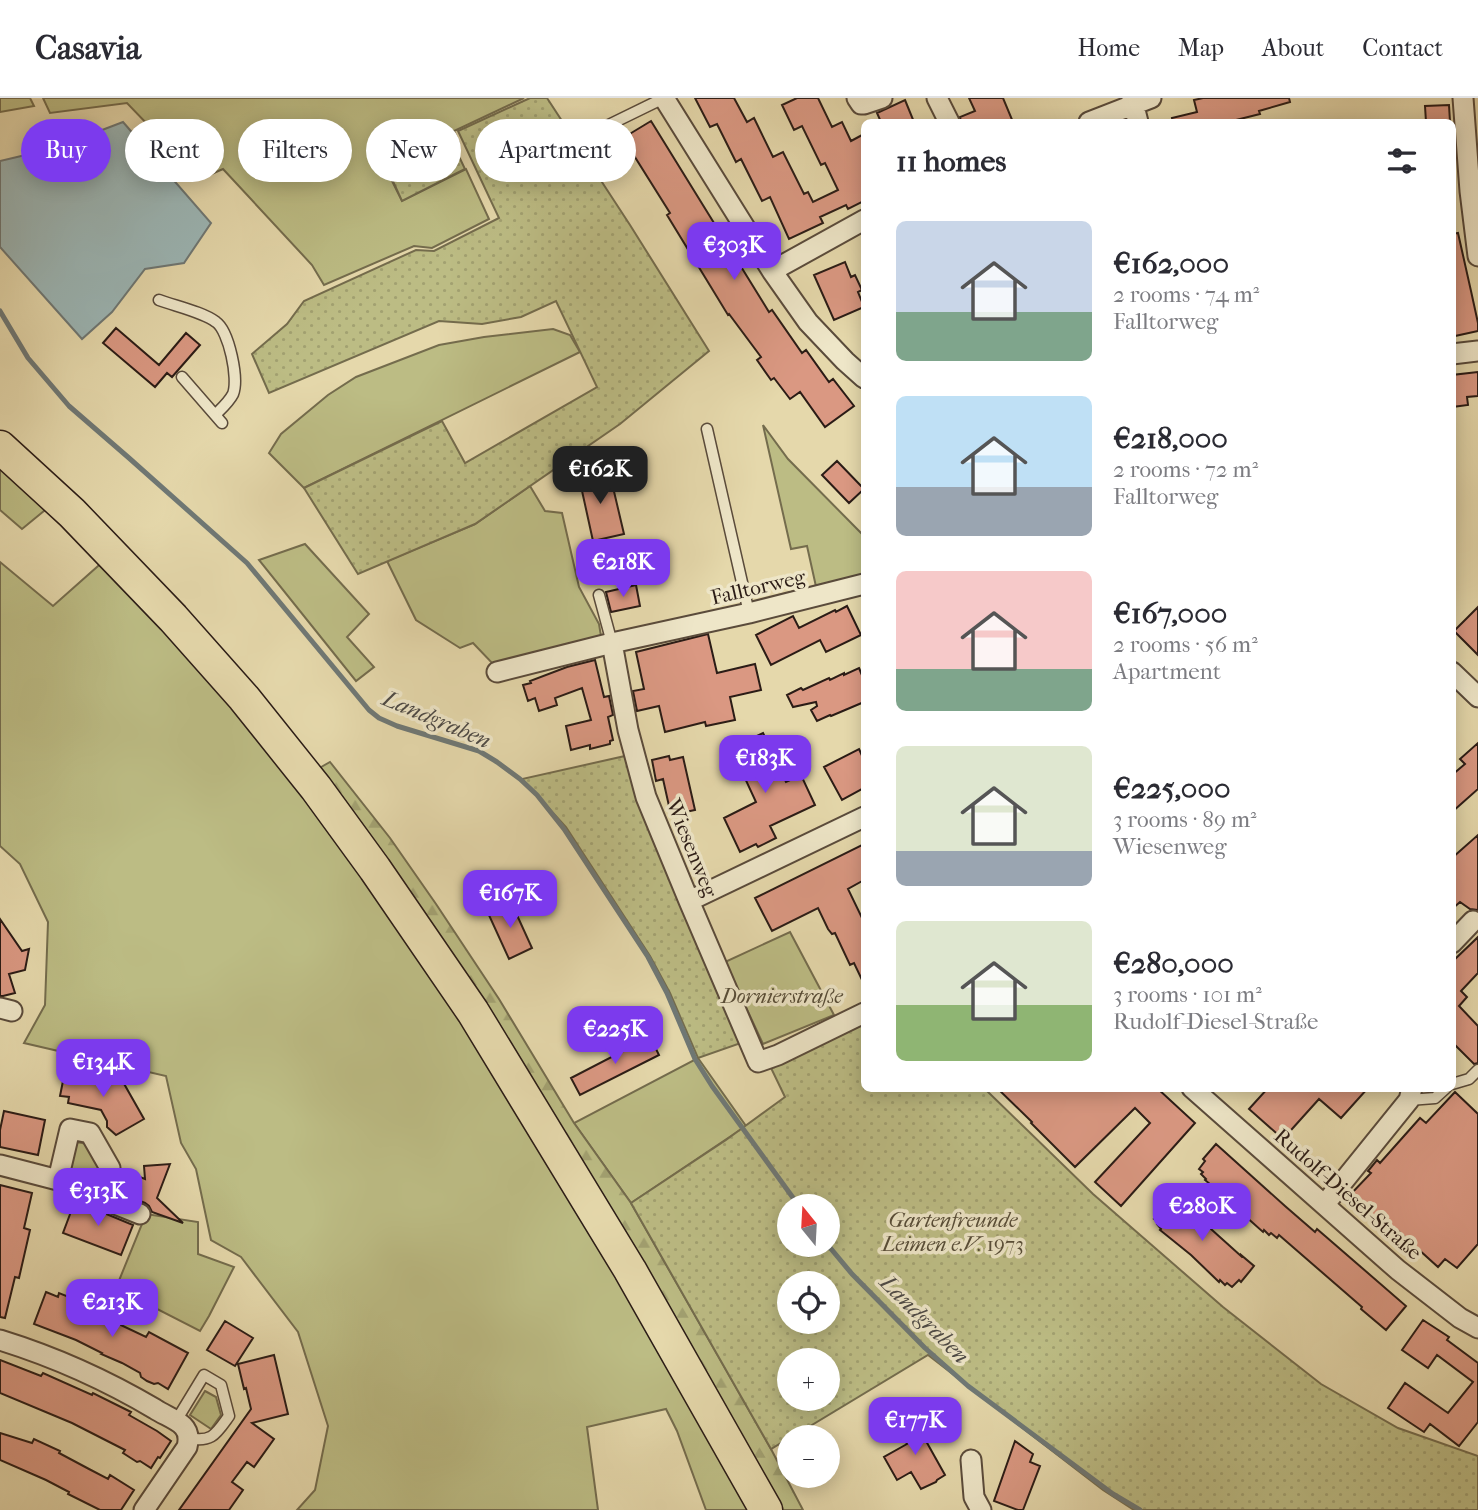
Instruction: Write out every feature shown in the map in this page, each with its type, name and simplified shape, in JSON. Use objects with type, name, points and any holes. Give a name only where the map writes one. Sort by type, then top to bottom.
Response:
[{"type":"main road","points":[[0,447],[72,513],[173,618],[235,688],[316,788],[375,869],[494,1047],[623,1259],[766,1510]]},
{"type":"street","points":[[664,98],[772,271],[808,322],[861,374]]},
{"type":"street","points":[[857,98],[861,104],[882,98]]},
{"type":"street","points":[[937,98],[947,119]]},
{"type":"street","points":[[1463,98],[1467,191],[1478,256]]},
{"type":"street","points":[[1098,119],[1139,106]]},
{"type":"street","points":[[772,271],[861,222]]},
{"type":"street","points":[[1456,354],[1478,351]]},
{"type":"street","name":"Falltorweg","points":[[498,672],[861,585]]},
{"type":"street","name":"Wiesenweg","points":[[612,643],[628,730],[646,797],[758,1062],[861,1014]]},
{"type":"street","points":[[1456,680],[1478,697]]},
{"type":"street","points":[[689,901],[861,818]]},
{"type":"street","points":[[1456,939],[1473,921]]},
{"type":"street","name":"Rudolf-Diesel-Straße","points":[[1197,1092],[1398,1270],[1478,1328]]},
{"type":"street","points":[[1325,1205],[1410,1094]]},
{"type":"street","points":[[58,1180],[70,1129],[90,1133],[110,1168],[100,1194]]},
{"type":"street","points":[[0,1165],[100,1194],[106,1200],[140,1214]]},
{"type":"street","points":[[0,1340],[85,1372],[176,1421],[185,1429],[188,1438],[185,1449],[144,1510]]},
{"type":"street","points":[[971,1460],[974,1497],[981,1510]]},
{"type":"lane","points":[[621,119],[664,98]]},
{"type":"lane","points":[[159,300],[210,318],[219,323],[224,331],[235,384],[232,396],[218,419],[182,377]]},
{"type":"lane","points":[[707,429],[749,613]]},
{"type":"lane","points":[[599,595],[612,643]]},
{"type":"lane","points":[[1456,1083],[1469,1079],[1478,1070]]},
{"type":"lane","points":[[1410,1094],[1436,1098],[1442,1092]]},
{"type":"lane","points":[[176,1421],[204,1375],[221,1385],[229,1416],[215,1436],[200,1441],[188,1438]]},
{"type":"green space","points":[[0,98],[30,98],[34,106],[0,112]]},
{"type":"green space","points":[[43,98],[524,98],[461,128],[461,119],[366,119],[366,182],[392,182],[402,201],[440,182],[461,182],[461,172],[466,169],[489,219],[432,248],[414,246],[324,285],[312,265],[224,170],[224,119],[142,119],[127,103],[50,113]]},
{"type":"green space","points":[[530,98],[547,98],[561,119],[484,119]]},
{"type":"green space","points":[[475,123],[475,167],[461,137],[461,130]]},
{"type":"green space","points":[[393,182],[439,182],[402,201]]},
{"type":"green space","points":[[482,182],[602,182],[709,351],[620,424],[475,524],[358,574],[304,488],[442,421],[465,463],[597,387],[556,301],[521,317],[482,324],[439,321],[269,393],[252,354],[287,324],[304,301],[416,250],[434,251],[499,218]]},
{"type":"green space","points":[[553,329],[570,335],[580,352],[304,488],[269,453],[281,434],[328,395],[356,377],[439,345]]},
{"type":"green space","points":[[763,425],[788,459],[861,533],[861,578],[817,591],[807,546],[791,549]]},
{"type":"green space","points":[[0,458],[50,506],[22,529],[0,510]]},
{"type":"green space","points":[[530,486],[545,511],[562,513],[579,587],[599,624],[601,636],[493,664],[473,643],[460,648],[416,620],[387,561],[475,524]]},
{"type":"green space","points":[[305,544],[369,614],[347,637],[374,667],[356,681],[259,560]]},
{"type":"green space","points":[[106,559],[190,650],[346,844],[448,994],[754,1510],[706,1510],[677,1431],[666,1409],[587,1427],[598,1510],[297,1510],[315,1490],[328,1426],[298,1332],[241,1257],[211,1240],[196,1169],[181,1143],[166,1076],[24,1043],[45,1005],[48,922],[20,864],[0,846],[0,562],[53,606]]},
{"type":"green space","points":[[625,756],[646,822],[741,1043],[698,1058],[670,993],[650,956],[566,827],[522,779]]},
{"type":"green space","points":[[330,762],[390,838],[499,999],[574,1123],[631,1203],[771,1449],[777,1460],[777,1488],[791,1488],[803,1510],[780,1510],[316,770]]},
{"type":"green space","name":"Dornierstraße","points":[[790,932],[834,1015],[763,1044],[725,962]]},
{"type":"green space","name":"Gartenfreunde Leimen e.V. 1973","points":[[861,1024],[861,1092],[988,1092],[1093,1194],[1223,1307],[1321,1384],[1398,1428],[1478,1456],[1478,1510],[1134,1510],[1103,1490],[928,1355],[840,1408],[840,1348],[777,1348],[777,1411],[835,1411],[812,1425],[777,1425],[777,1445],[771,1449],[631,1203],[785,1097],[771,1068]]},
{"type":"green space","points":[[698,1058],[746,1126],[631,1203],[574,1123]]},
{"type":"green space","points":[[76,1142],[88,1144],[102,1170],[98,1182],[69,1172]]},
{"type":"green space","points":[[146,1214],[198,1222],[198,1254],[234,1267],[200,1331],[116,1288]]},
{"type":"green space","points":[[205,1391],[216,1397],[221,1415],[211,1429],[190,1415]]},
{"type":"water","points":[[123,122],[125,124],[125,182],[175,182],[211,223],[184,263],[145,269],[112,312],[82,339],[0,247],[0,161],[21,156],[21,182],[111,182],[111,127]]},
{"type":"building","points":[[695,98],[734,98],[747,122],[754,118],[773,157],[783,152],[804,194],[808,192],[813,202],[838,190],[825,163],[821,165],[802,126],[794,130],[782,105],[797,98],[818,98],[832,127],[842,122],[851,141],[861,136],[861,202],[848,209],[846,205],[820,217],[823,223],[789,239],[770,197],[762,201],[741,159],[736,162],[717,124],[710,127]]},
{"type":"building","points":[[969,98],[1003,98],[1012,119],[960,119],[975,111]]},
{"type":"building","points":[[1289,98],[1290,102],[1240,119],[1172,119],[1197,112],[1194,100]]},
{"type":"building","points":[[905,100],[913,119],[880,119],[877,113]]},
{"type":"building","points":[[1449,105],[1450,119],[1426,119],[1425,106]]},
{"type":"building","points":[[651,121],[769,312],[772,310],[802,353],[806,350],[829,382],[833,379],[854,406],[825,427],[800,392],[790,399],[774,378],[771,380],[757,360],[761,357],[728,315],[636,159],[636,130]]},
{"type":"building","points":[[1456,233],[1478,331],[1456,336]]},
{"type":"building","points":[[845,262],[851,277],[855,275],[861,288],[858,292],[861,308],[834,320],[814,275]]},
{"type":"building","points":[[116,328],[159,365],[186,333],[200,345],[172,377],[167,373],[155,387],[103,343]]},
{"type":"building","points":[[1478,372],[1478,396],[1467,397],[1468,405],[1456,406],[1456,375]]},
{"type":"building","points":[[837,461],[861,486],[861,492],[849,503],[822,475]]},
{"type":"building","points":[[593,465],[598,486],[612,483],[624,534],[593,541],[577,468]]},
{"type":"building","points":[[636,585],[640,606],[611,612],[606,592]]},
{"type":"building","points":[[847,606],[861,635],[826,652],[820,640],[771,665],[756,635],[793,616],[799,628]]},
{"type":"building","points":[[1478,607],[1478,655],[1456,633],[1456,629]]},
{"type":"building","points":[[708,634],[717,673],[755,664],[761,690],[730,697],[735,720],[706,726],[705,722],[665,732],[659,706],[637,711],[633,691],[644,689],[636,652]]},
{"type":"building","points":[[595,660],[604,697],[609,696],[613,715],[608,717],[613,740],[610,744],[590,749],[590,745],[571,750],[566,726],[591,720],[582,688],[555,698],[557,705],[539,711],[535,698],[528,701],[523,685],[567,667]]},
{"type":"building","points":[[859,668],[861,703],[817,721],[811,710],[817,706],[816,702],[793,707],[787,695],[829,678],[830,680]]},
{"type":"building","points":[[763,733],[786,782],[801,775],[815,805],[770,826],[776,838],[740,852],[724,818],[756,802],[731,748]]},
{"type":"building","points":[[1478,743],[1478,789],[1456,808],[1456,772],[1465,764],[1460,759]]},
{"type":"building","points":[[859,749],[861,790],[842,800],[824,767]]},
{"type":"building","points":[[669,756],[670,760],[683,757],[695,810],[671,815],[663,779],[656,781],[652,760]]},
{"type":"building","points":[[1478,835],[1478,910],[1470,909],[1460,902],[1456,906],[1456,854]]},
{"type":"building","points":[[861,845],[861,882],[848,889],[861,916],[861,978],[854,963],[850,965],[835,933],[832,934],[828,929],[818,908],[772,931],[755,898]]},
{"type":"building","points":[[511,902],[532,948],[509,959],[488,913]]},
{"type":"building","points":[[0,919],[22,951],[29,949],[25,970],[9,974],[15,993],[3,996],[0,996]]},
{"type":"building","points":[[1478,937],[1478,973],[1461,991],[1467,997],[1459,1006],[1478,1026],[1478,1063],[1474,1064],[1456,1046],[1456,958]]},
{"type":"building","points":[[650,1037],[659,1055],[580,1095],[571,1078]]},
{"type":"building","points":[[65,1071],[123,1082],[144,1119],[116,1135],[107,1127],[101,1110],[68,1103],[69,1097],[60,1096]]},
{"type":"building","points":[[1001,1092],[1161,1092],[1195,1123],[1121,1206],[1095,1182],[1150,1123],[1135,1108],[1075,1167]]},
{"type":"building","points":[[1264,1092],[1364,1092],[1341,1118],[1319,1099],[1283,1139],[1249,1109]]},
{"type":"building","points":[[1455,1092],[1478,1114],[1478,1244],[1457,1268],[1445,1259],[1438,1267],[1397,1230],[1392,1235],[1349,1196],[1371,1173],[1368,1171],[1377,1160],[1380,1163],[1420,1118],[1426,1123]]},
{"type":"building","points":[[4,1111],[45,1120],[38,1155],[0,1147]]},
{"type":"building","points":[[1216,1144],[1315,1232],[1317,1229],[1406,1306],[1386,1330],[1279,1235],[1277,1238],[1264,1230],[1263,1232],[1244,1215],[1245,1213],[1205,1180],[1199,1169],[1205,1161],[1203,1159]]},
{"type":"building","points":[[170,1164],[157,1198],[183,1223],[152,1212],[145,1203],[115,1191],[117,1186],[123,1188],[129,1173],[145,1179],[144,1166]]},
{"type":"building","points":[[0,1185],[32,1193],[24,1228],[30,1230],[19,1278],[15,1277],[5,1318],[0,1317]]},
{"type":"building","points":[[1172,1194],[1254,1266],[1241,1282],[1239,1280],[1232,1287],[1220,1280],[1219,1282],[1160,1230],[1154,1219]]},
{"type":"building","points":[[75,1201],[133,1225],[121,1255],[63,1233]]},
{"type":"building","points":[[46,1292],[58,1297],[59,1293],[74,1299],[73,1302],[146,1337],[149,1332],[188,1353],[168,1389],[147,1381],[140,1373],[76,1340],[34,1324]]},
{"type":"building","points":[[1423,1320],[1449,1337],[1447,1340],[1478,1363],[1478,1422],[1459,1446],[1430,1424],[1424,1432],[1388,1408],[1405,1383],[1448,1413],[1473,1382],[1437,1355],[1428,1368],[1402,1350]]},
{"type":"building","points":[[225,1321],[253,1338],[235,1366],[207,1350]]},
{"type":"building","points":[[274,1355],[288,1414],[252,1423],[274,1439],[254,1467],[247,1462],[232,1482],[243,1490],[229,1510],[179,1510],[251,1409],[238,1364]]},
{"type":"building","points":[[0,1360],[41,1376],[43,1373],[92,1395],[93,1393],[131,1412],[129,1415],[171,1441],[151,1468],[140,1461],[137,1462],[123,1453],[125,1450],[72,1423],[0,1393]]},
{"type":"building","points":[[912,1416],[945,1475],[921,1489],[911,1472],[897,1480],[884,1457],[907,1444],[896,1425]]},
{"type":"building","points":[[0,1433],[32,1443],[34,1439],[108,1479],[110,1475],[134,1490],[121,1510],[100,1510],[46,1480],[0,1460]]},
{"type":"building","points":[[1015,1441],[1033,1454],[1030,1462],[1040,1466],[1023,1510],[994,1501]]},
{"type":"waterway","name":"Landgraben","points":[[0,311],[28,358],[69,406],[247,563],[369,710],[397,726],[479,751],[520,779],[537,795],[564,829],[648,957],[667,993],[695,1059],[712,1086],[790,1194]]},
{"type":"waterway","name":"Landgraben","points":[[838,1257],[925,1348],[968,1386],[1113,1494],[1140,1510]]}]
